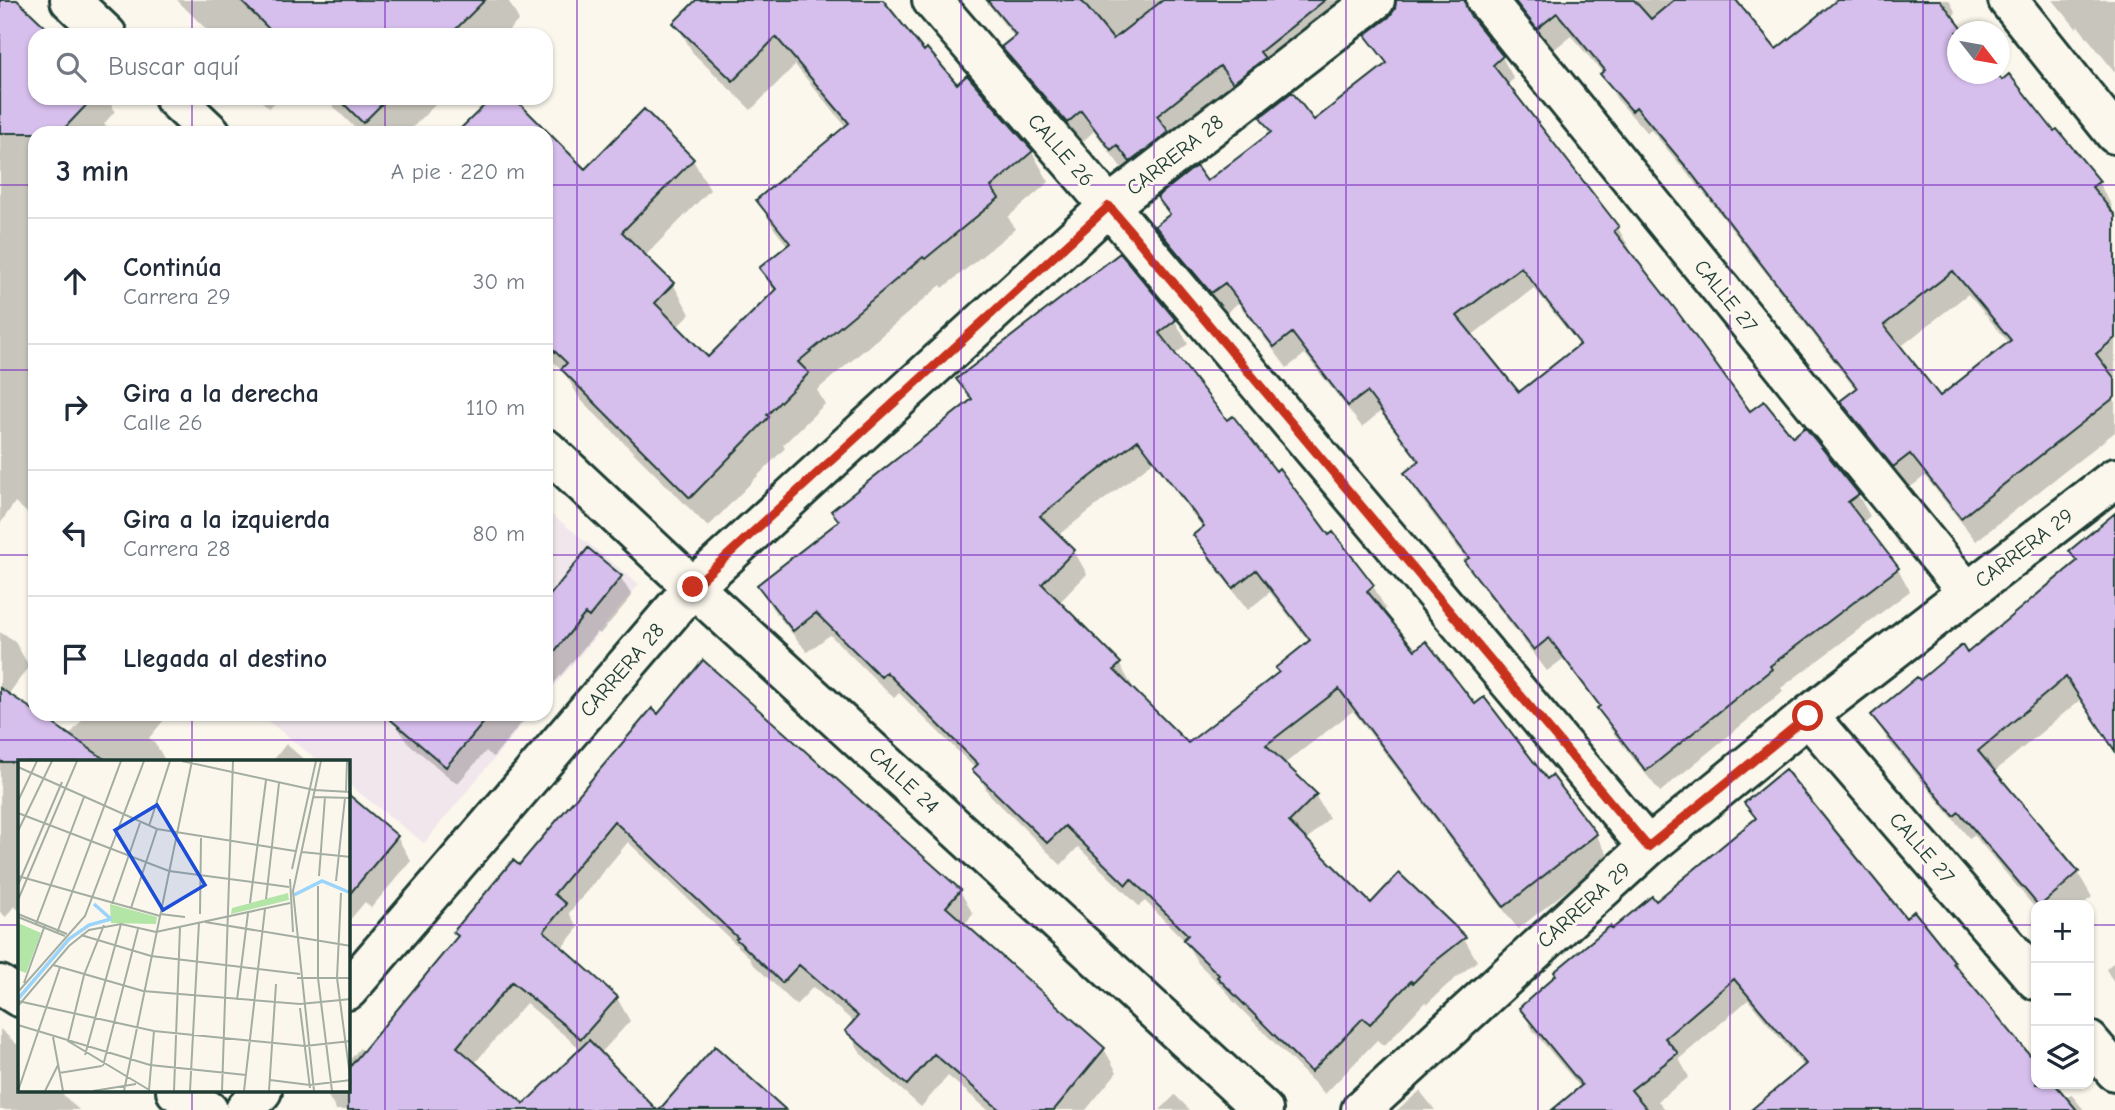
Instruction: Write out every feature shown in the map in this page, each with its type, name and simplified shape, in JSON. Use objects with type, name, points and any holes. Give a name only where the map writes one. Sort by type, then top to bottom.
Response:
[{"type":"street","points":[[70,0],[100,28]]},
{"type":"street","name":"CALLE 26","points":[[932,0],[1109,206],[1648,847]]},
{"type":"street","name":"CARRERA 28","points":[[350,988],[693,587],[1109,206],[1375,0]]},
{"type":"street","name":"CALLE 27","points":[[1486,0],[1967,592]]},
{"type":"street","points":[[2008,0],[2115,134]]},
{"type":"street","points":[[181,105],[204,126]]},
{"type":"street","name":"CALLE 24","points":[[553,456],[1263,1110]]},
{"type":"street","name":"CARRERA 29","points":[[1361,1110],[1648,847],[1808,716],[2115,478]]},
{"type":"street","name":"CALLE 27","points":[[1808,716],[2031,974]]},
{"type":"street","points":[[0,985],[18,996]]},
{"type":"street","points":[[2094,1047],[2115,1071]]},
{"type":"street","points":[[178,1092],[208,1110]]},
{"type":"street","points":[[246,1110],[261,1092]]},
{"type":"shaded area","points":[[553,516],[639,584],[553,688]]},
{"type":"shaded area","points":[[268,721],[525,721],[424,843],[350,786],[350,760],[317,760]]},
{"type":"building","points":[[0,0],[17,0],[47,28],[28,28],[28,105],[86,105],[67,126],[28,126],[28,133],[0,133]]},
{"type":"building","points":[[240,0],[485,0],[457,28],[268,28]]},
{"type":"building","points":[[696,0],[883,0],[924,51],[927,48],[957,84],[967,75],[1033,151],[991,187],[999,198],[925,259],[923,257],[798,362],[809,373],[690,498],[561,369],[567,363],[553,350],[553,137],[585,169],[644,109],[694,159],[622,232],[674,283],[655,303],[708,357],[776,289],[759,268],[790,243],[756,200],[849,123],[776,37],[733,81],[673,23]]},
{"type":"building","points":[[987,0],[1081,0],[1113,39],[1163,0],[1325,0],[1260,52],[1265,58],[1233,83],[1220,66],[1157,116],[1169,132],[1130,162],[1117,145],[1111,150],[1081,111],[1067,123],[1001,47],[1016,35]]},
{"type":"building","points":[[1396,0],[1465,0],[1469,14],[1503,56],[1493,65],[1619,227],[1614,231],[1750,411],[1764,401],[1793,437],[1805,427],[1859,494],[1848,502],[1899,568],[1770,666],[1772,669],[1646,771],[1597,708],[1600,706],[1549,638],[1534,650],[1464,561],[1469,558],[1404,473],[1419,461],[1367,392],[1348,406],[1292,333],[1274,347],[1225,283],[1211,293],[1155,226],[1170,214],[1157,197],[1196,166],[1207,181],[1271,132],[1260,117],[1292,92],[1314,120],[1387,63],[1365,35],[1389,17],[1395,9]],"holes":[[[1521,267],[1580,344],[1519,392],[1457,316]]]},
{"type":"building","points":[[1514,0],[1634,0],[1651,19],[1674,0],[1736,0],[1776,49],[1837,0],[1940,0],[1956,21],[1947,21],[1947,84],[2010,84],[2010,75],[2054,131],[2057,129],[2100,181],[2092,187],[2115,215],[2115,338],[2096,354],[2115,379],[2115,397],[1961,518],[1910,454],[1893,467],[1840,401],[1857,388],[1688,169],[1636,107],[1632,111],[1600,74],[1605,70],[1557,13],[1537,29]],"holes":[[[1953,271],[2011,340],[1940,396],[1884,325]]]},
{"type":"building","points":[[345,105],[381,105],[363,123]]},
{"type":"building","points":[[485,105],[521,105],[542,126],[463,126]]},
{"type":"building","points":[[1120,253],[1176,320],[1159,333],[1227,420],[1233,416],[1276,471],[1279,468],[1329,535],[1333,532],[1374,585],[1367,591],[1415,650],[1426,641],[1475,704],[1484,697],[1547,779],[1552,775],[1597,834],[1504,907],[1339,689],[1266,745],[1317,794],[1289,822],[1371,903],[1399,873],[1466,937],[1413,983],[1411,981],[1370,1024],[1363,1018],[1311,1072],[1217,977],[1219,975],[1183,940],[1188,935],[1131,879],[1126,885],[1065,826],[1047,843],[972,770],[978,764],[886,672],[881,677],[816,613],[793,631],[757,585],[839,521],[831,511],[972,399],[956,379]],"holes":[[[1138,440],[1204,526],[1193,535],[1233,588],[1256,570],[1310,640],[1275,668],[1279,672],[1188,743],[1114,670],[1121,663],[1042,584],[1075,550],[1040,516]]]},
{"type":"building","points":[[2115,513],[2115,751],[2066,677],[1978,751],[2079,872],[2047,900],[2034,900],[1959,812],[1954,816],[1871,715],[1917,677],[1920,680],[1962,645],[1967,653],[2077,561],[2069,551]]},
{"type":"building","points":[[588,548],[622,576],[589,617],[585,614],[553,653],[553,591]]},
{"type":"building","points":[[703,660],[961,890],[946,907],[1105,1048],[1054,1110],[1000,1110],[934,1054],[907,1085],[845,1031],[858,1016],[799,965],[782,983],[614,821],[554,894],[566,904],[544,931],[618,997],[581,1039],[512,982],[457,1047],[524,1104],[589,1040],[657,1110],[348,1110],[350,1067],[458,936],[453,932],[513,860],[519,865],[652,708],[658,714]]},
{"type":"building","points":[[0,688],[28,706],[28,721],[49,721],[106,760],[18,760],[0,762]]},
{"type":"building","points":[[392,721],[485,721],[446,767]]},
{"type":"building","points":[[1785,769],[1906,918],[1914,911],[1955,962],[1953,963],[2031,1056],[2031,1089],[2059,1089],[2077,1110],[1751,1110],[1806,1064],[1734,979],[1665,1038],[1678,1053],[1631,1090],[1648,1110],[1552,1110],[1582,1085],[1519,1008],[1556,975],[1554,972],[1610,926],[1612,929],[1652,896],[1656,901],[1756,818],[1744,803]]},
{"type":"building","points":[[350,796],[398,836],[350,894]]},
{"type":"building","points":[[715,1046],[786,1110],[659,1110]]},
{"type":"route","points":[[693,587],[1109,206],[1648,847],[1808,716]]}]
